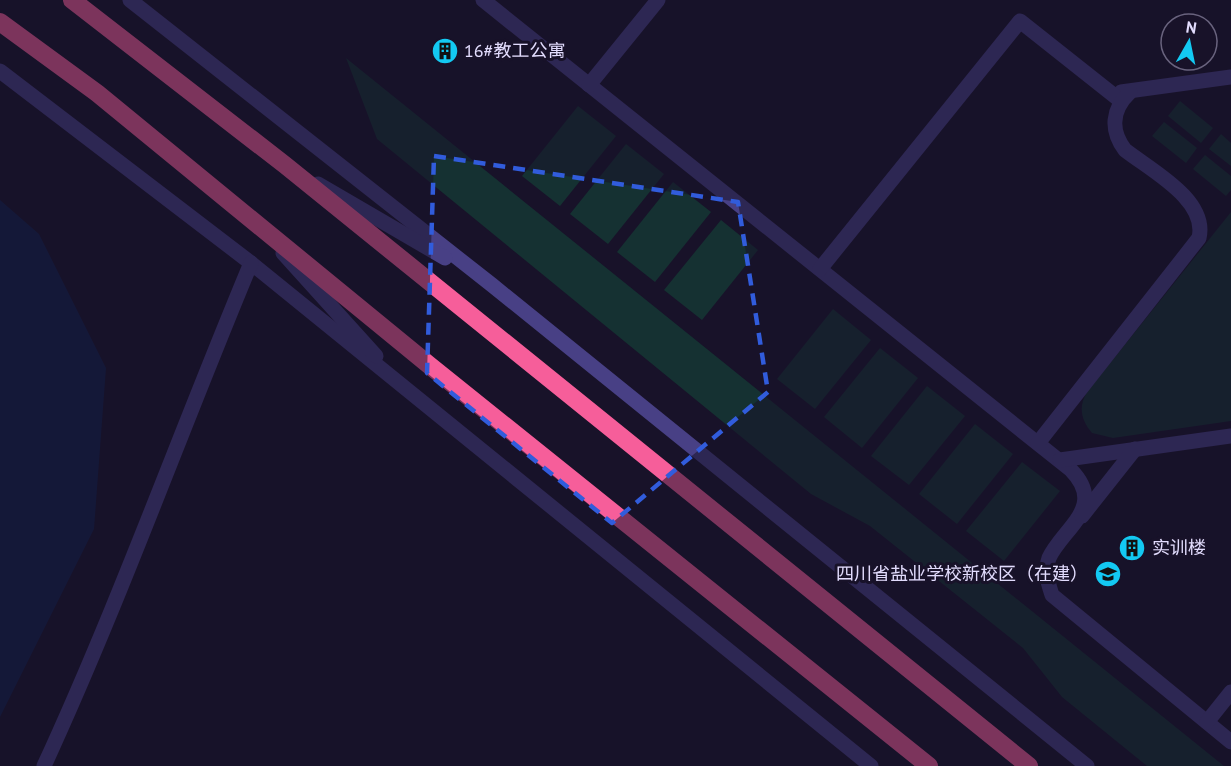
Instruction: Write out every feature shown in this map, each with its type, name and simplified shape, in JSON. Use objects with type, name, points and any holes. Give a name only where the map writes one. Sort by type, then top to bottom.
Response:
[{"type":"highway","points":[[72,0],[285,165],[1029,766]]},
{"type":"highway","points":[[0,22],[97,93],[929,766]]},
{"type":"street","points":[[130,0],[492,285],[1087,766]]},
{"type":"street","points":[[483,0],[1060,460],[1077,476],[1084,492],[1084,504],[1075,525]]},
{"type":"street","points":[[589,85],[658,0]]},
{"type":"street","points":[[820,269],[1020,21],[1104,88],[1125,97],[1231,77]]},
{"type":"street","points":[[0,71],[251,263],[871,766]]},
{"type":"street","points":[[1038,443],[1199,238],[1201,222],[1192,202],[1125,150],[1117,139],[1114,120],[1125,97]]},
{"type":"street","points":[[285,165],[492,285]]},
{"type":"street","points":[[260,227],[410,393]]},
{"type":"street","points":[[44,766],[81,686],[159,498],[251,263]]},
{"type":"street","points":[[1060,460],[1231,436]]},
{"type":"street","points":[[1135,449],[1049,559],[1047,571],[1052,594],[1231,742]]},
{"type":"street","points":[[1207,722],[1231,692]]},
{"type":"highlighted area","points":[[434,156],[738,202],[768,392],[612,523],[427,373]]},
{"type":"green space","points":[[346,58],[1224,766],[1147,766],[1062,697],[1023,648],[870,526],[811,494],[377,139]]},
{"type":"green space","points":[[1180,101],[1213,128],[1201,143],[1168,116]]},
{"type":"green space","points":[[578,106],[616,136],[560,206],[522,176]]},
{"type":"green space","points":[[1164,122],[1197,148],[1186,163],[1152,136]]},
{"type":"green space","points":[[1221,134],[1231,143],[1231,166],[1209,149]]},
{"type":"green space","points":[[626,144],[664,174],[608,244],[570,214]]},
{"type":"green space","points":[[1205,155],[1231,176],[1231,190],[1226,196],[1193,169]]},
{"type":"green space","points":[[673,182],[711,212],[655,282],[617,252]]},
{"type":"green space","points":[[1231,212],[1231,421],[1113,438],[1092,433],[1082,413],[1082,403],[1087,392]]},
{"type":"green space","points":[[721,220],[758,250],[702,320],[664,290]]},
{"type":"green space","points":[[833,309],[871,340],[815,409],[777,379]]},
{"type":"green space","points":[[880,348],[918,378],[862,448],[824,417]]},
{"type":"green space","points":[[927,386],[965,416],[909,485],[871,456]]},
{"type":"green space","points":[[975,424],[1013,454],[957,524],[919,494]]},
{"type":"green space","points":[[1022,462],[1060,491],[1004,561],[966,531]]},
{"type":"water","points":[[0,200],[39,234],[106,368],[94,529],[0,717]]},
{"type":"place","name":"16#教工公寓","points":[[445,51]]},
{"type":"place","name":"实训楼","points":[[1132,548]]},
{"type":"place","name":"四川省盐业学校新校区（在建）","points":[[1108,574]]}]
